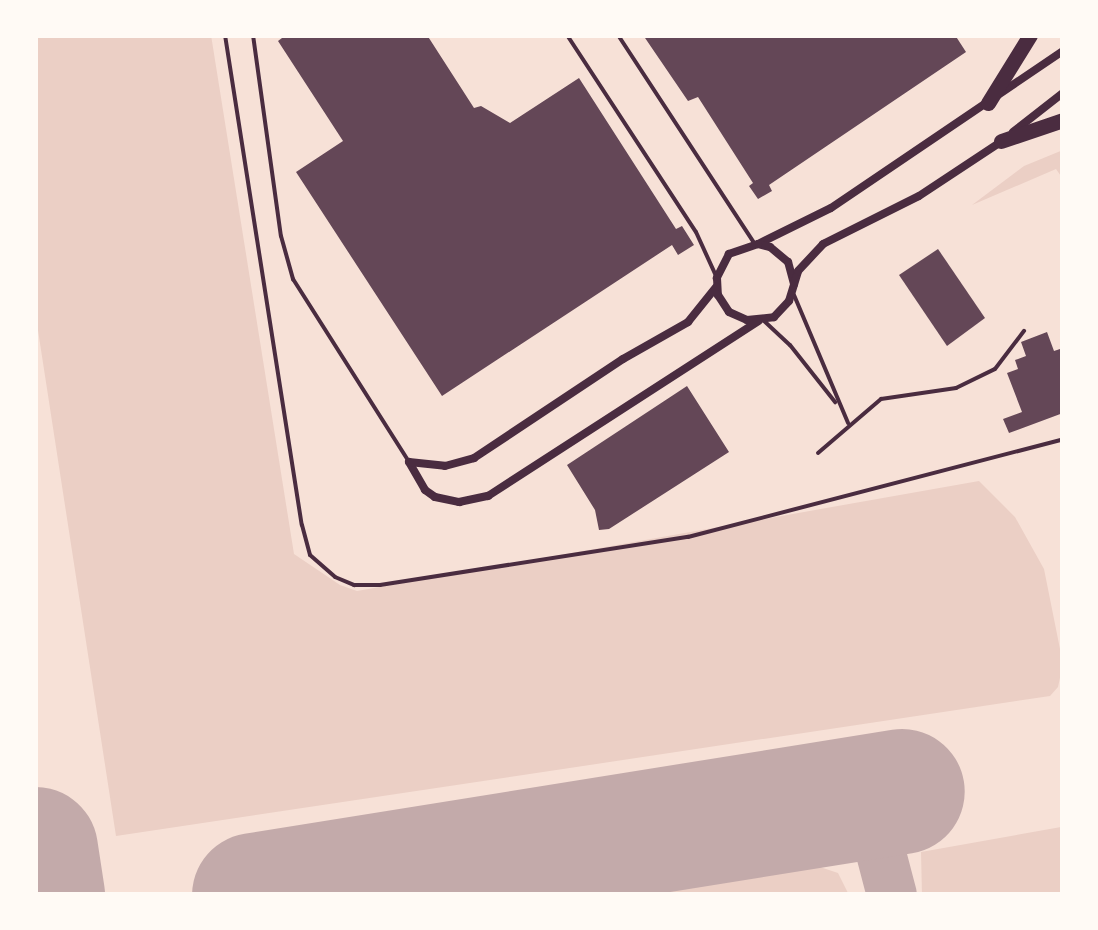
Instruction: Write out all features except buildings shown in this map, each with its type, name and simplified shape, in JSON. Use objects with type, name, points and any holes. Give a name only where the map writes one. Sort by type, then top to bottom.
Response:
[{"type":"highway","points":[[988,103],[1030,35]]},
{"type":"highway","points":[[1002,141],[1063,120]]},
{"type":"street","points":[[409,462],[445,466],[474,458],[623,359],[688,322],[716,282],[729,254],[830,208],[1063,51]]},
{"type":"street","points":[[409,462],[425,490],[435,497],[458,502],[488,496],[782,310],[804,263],[823,244],[919,196],[1002,141],[1063,93]]},
{"type":"street","points":[[756,244],[770,247],[788,262],[793,288]]},
{"type":"street","points":[[716,282],[730,312],[760,321]]},
{"type":"lane","points":[[225,35],[302,524],[310,555],[335,578],[354,585],[380,585],[688,536],[1063,439]]},
{"type":"lane","points":[[254,35],[281,236],[293,279],[409,462]]},
{"type":"lane","points":[[578,35],[568,37],[696,232],[716,282]]},
{"type":"lane","points":[[618,35],[756,244]]},
{"type":"lane","points":[[793,288],[848,423]]},
{"type":"lane","points":[[760,321],[790,345],[841,410]]},
{"type":"lane","points":[[818,453],[848,423],[881,399],[956,388],[982,376],[1008,356],[1024,331]]},
{"type":"shaded area","points":[[35,35],[211,35],[294,554],[340,585],[357,591],[979,481],[1015,517],[1044,569],[1063,664],[1058,687],[1050,696],[116,836],[35,311]]},
{"type":"shaded area","points":[[1063,150],[1063,179],[1056,169],[972,205],[1024,166]]},
{"type":"shaded area","points":[[1061,827],[1063,895],[922,895],[921,852]]},
{"type":"shaded area","points":[[817,866],[838,873],[849,895],[622,895]]},
{"type":"taxiway","points":[[758,814],[828,808],[852,816],[877,838],[892,895]]},
{"type":"runway","points":[[254,895],[902,791]]},
{"type":"runway","points":[[35,849],[42,895]]}]
